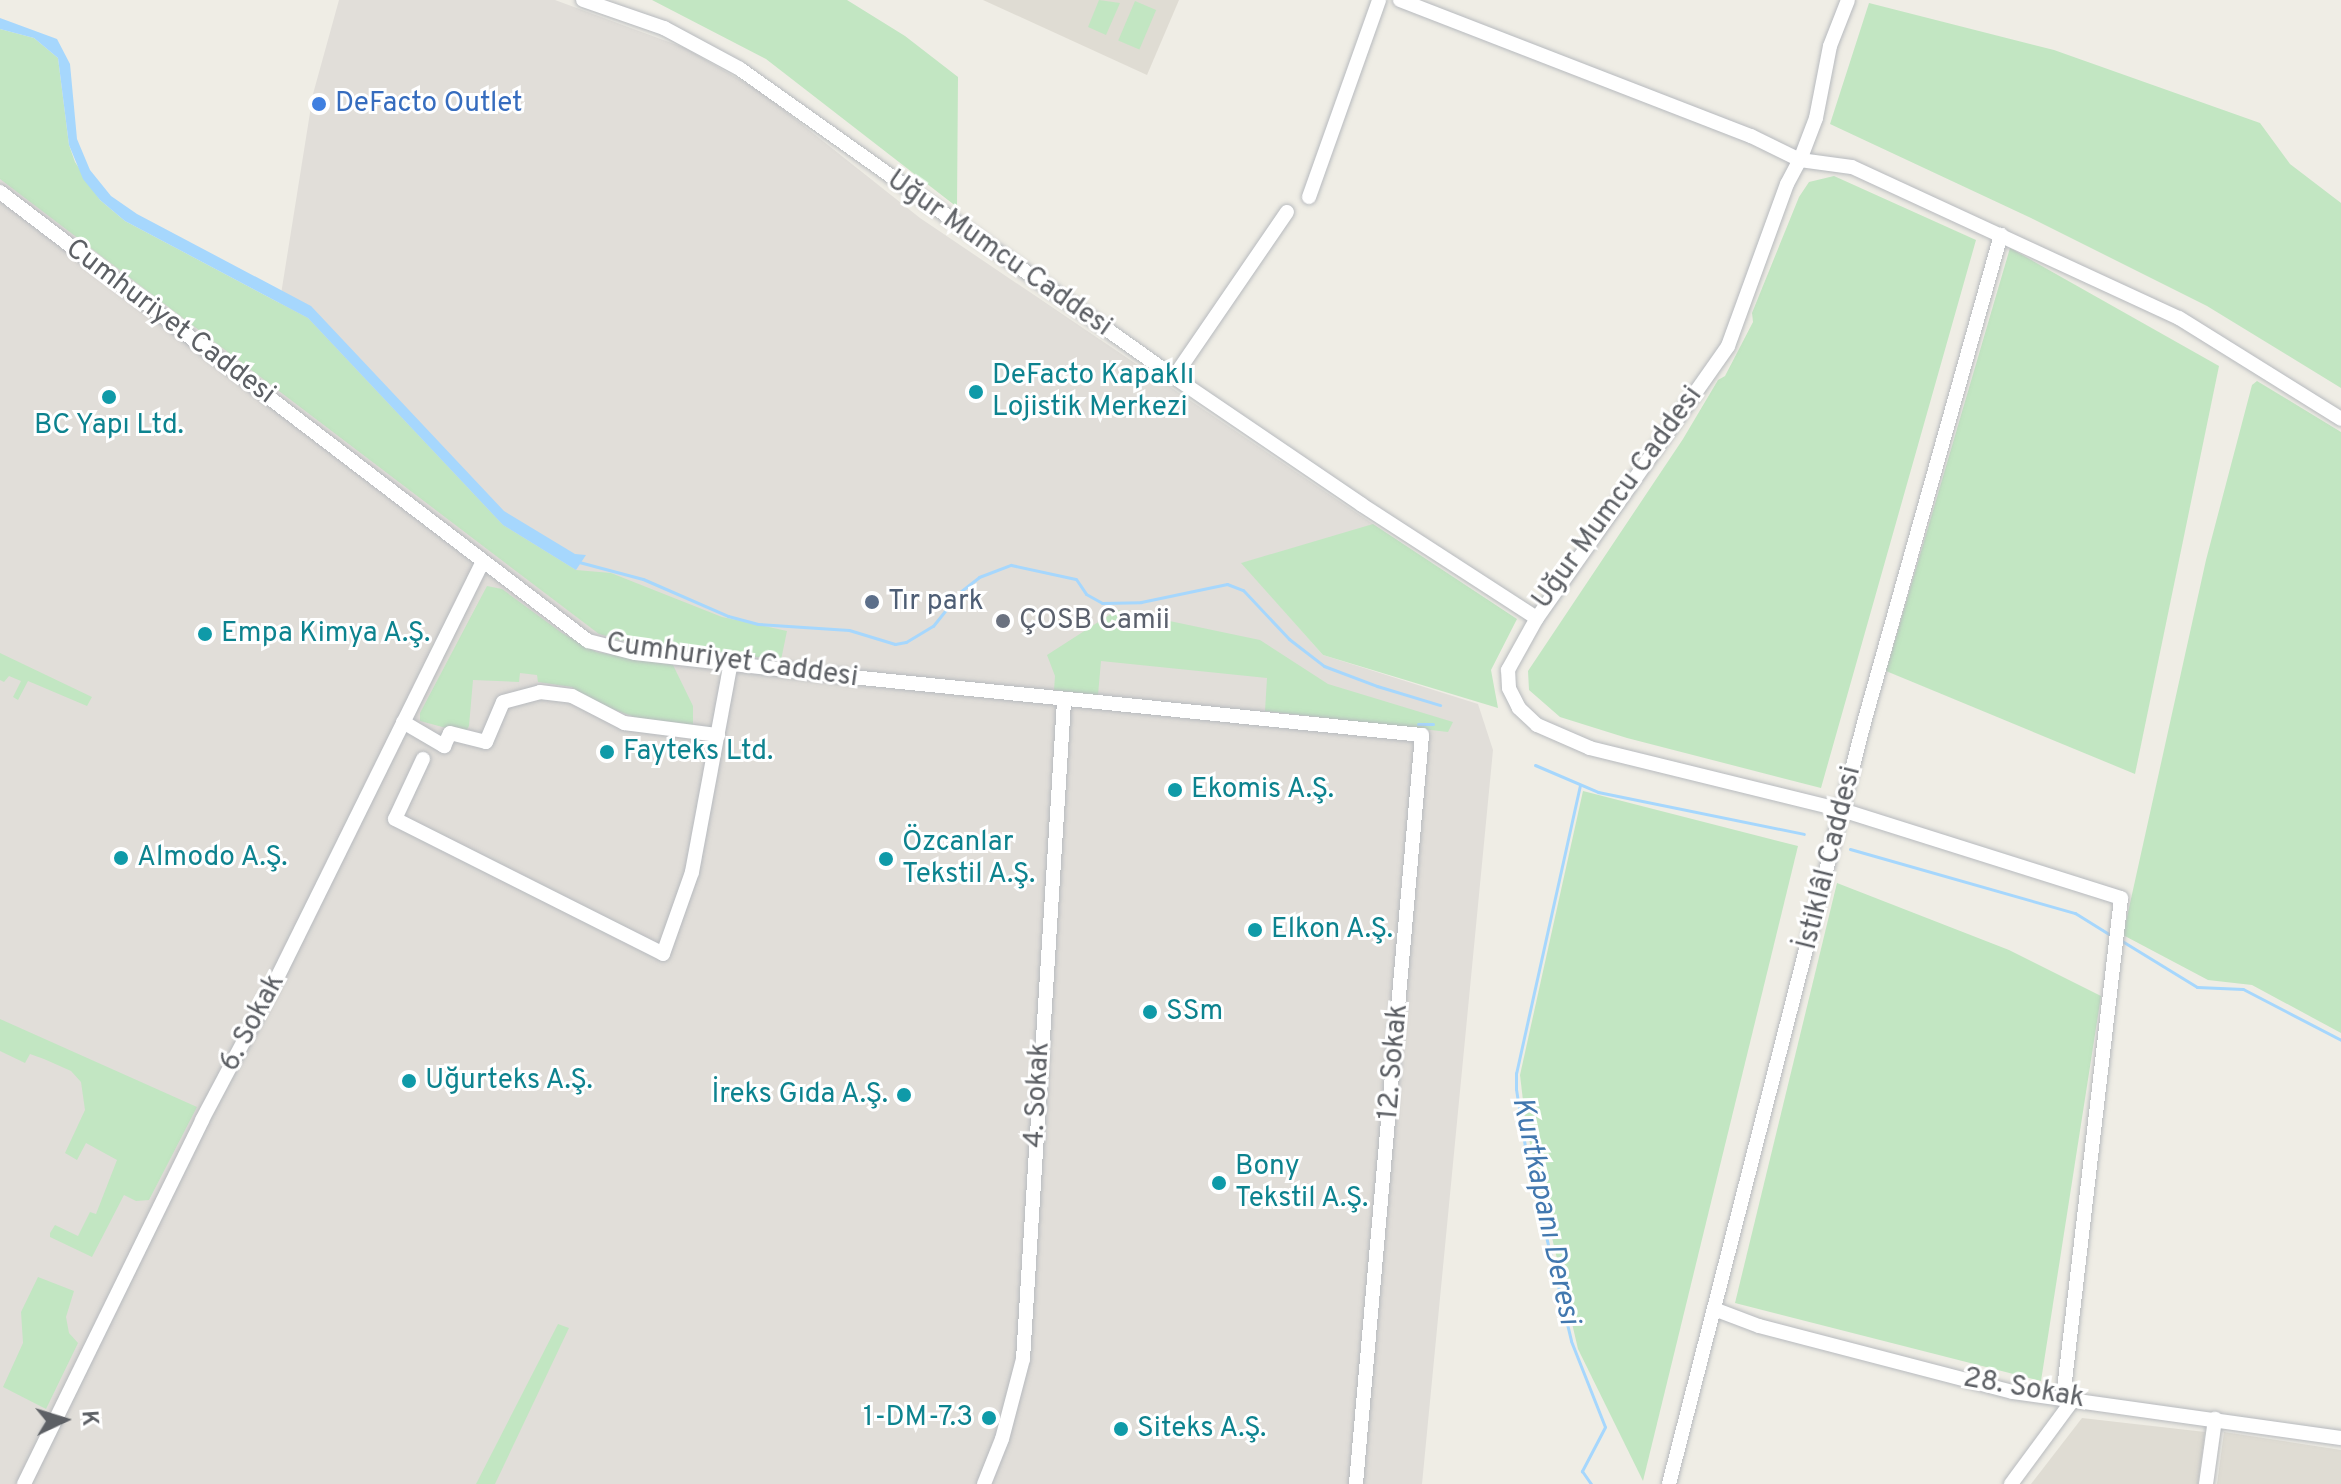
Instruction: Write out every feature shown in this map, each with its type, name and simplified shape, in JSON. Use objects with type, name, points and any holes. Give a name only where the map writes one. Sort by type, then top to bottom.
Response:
[{"type":"street","name":"Uğur Mumcu Caddesi","points":[[583,0],[664,28],[740,69],[1174,377],[1362,505],[1537,618],[1728,346],[1787,184],[1816,118],[1830,46],[1848,0]]},
{"type":"street","points":[[1309,197],[1379,0]]},
{"type":"street","points":[[1400,0],[1751,136],[1800,160],[1852,167],[2179,318],[2341,419]]},
{"type":"street","name":"Cumhuriyet Caddesi","points":[[0,192],[588,641],[635,653],[1064,701],[1422,735]]},
{"type":"street","points":[[1174,377],[1287,212]]},
{"type":"street","name":"İstiklâl Caddesi","points":[[1669,1484],[1842,810],[2001,235]]},
{"type":"street","name":"6. Sokak","points":[[24,1484],[483,562]]},
{"type":"street","points":[[1537,618],[1508,670],[1509,688],[1519,708],[1537,725],[1590,748],[1842,810],[2121,898],[2068,1399],[2011,1484]]},
{"type":"street","points":[[423,759],[395,819],[663,954],[692,872],[731,662]]},
{"type":"street","points":[[403,722],[444,746],[450,733],[486,742],[503,702],[540,692],[572,696],[624,723],[718,735]]},
{"type":"street","name":"4. Sokak","points":[[984,1484],[1002,1439],[1023,1359],[1064,701]]},
{"type":"street","name":"12. Sokak","points":[[1356,1484],[1422,735]]},
{"type":"street","name":"28. Sokak","points":[[1714,1309],[1759,1326],[1998,1388],[2341,1438]]},
{"type":"street","points":[[2206,1484],[2215,1419]]},
{"type":"shaded area","points":[[339,0],[555,0],[685,48],[761,92],[920,218],[1376,526],[1242,563],[1323,655],[1478,704],[1493,750],[1422,1484],[0,1484],[0,62],[49,178],[278,313],[313,94]]},
{"type":"shaded area","points":[[983,0],[1179,0],[1147,75]]},
{"type":"shaded area","points":[[2082,1418],[2205,1432],[2198,1484],[2031,1484]]},
{"type":"shaded area","points":[[2224,1432],[2341,1450],[2341,1484],[2217,1484]]},
{"type":"green space","points":[[652,0],[847,0],[905,36],[958,77],[957,207],[766,59]]},
{"type":"green space","points":[[1099,0],[1120,3],[1106,35],[1088,27]]},
{"type":"green space","points":[[1135,1],[1156,10],[1139,50],[1118,41]]},
{"type":"green space","points":[[1869,3],[2054,50],[2260,123],[2290,164],[2341,203],[2341,388],[2207,306],[2031,218],[1830,124]]},
{"type":"green space","points":[[0,29],[34,38],[58,58],[69,145],[75,162],[100,200],[125,221],[308,318],[503,525],[576,570],[611,573],[722,617],[787,631],[781,660],[631,643],[599,634],[0,179]]},
{"type":"green space","points":[[1834,176],[1976,240],[1821,788],[1627,738],[1560,717],[1529,690],[1528,671],[1683,439],[1718,380],[1725,376],[1753,322],[1752,313],[1799,197],[1809,182]]},
{"type":"green space","points":[[2010,248],[2219,366],[2135,774],[1886,671]]},
{"type":"green space","points":[[2257,381],[2341,432],[2341,1033],[2252,985],[2208,980],[2123,935],[2206,560],[2252,385]]},
{"type":"green space","points":[[1373,524],[1517,619],[1491,670],[1498,708],[1323,655],[1241,563]]},
{"type":"green space","points":[[487,586],[502,589],[562,633],[596,652],[673,665],[693,706],[693,725],[637,718],[583,698],[572,687],[538,682],[537,675],[520,673],[519,682],[473,680],[469,726],[465,733],[420,721],[420,713]]},
{"type":"green space","points":[[1117,610],[1260,640],[1328,684],[1453,722],[1448,732],[1265,711],[1267,678],[1101,661],[1098,695],[1054,690],[1055,676],[1047,655]]},
{"type":"green space","points":[[0,653],[92,697],[87,706],[28,681],[18,700],[13,697],[21,681],[9,676],[4,682],[0,680]]},
{"type":"green space","points":[[1583,791],[1798,846],[1643,1481],[1578,1349],[1526,1126],[1520,1075]]},
{"type":"green space","points":[[1837,883],[2009,950],[2101,996],[2041,1381],[1735,1303]]},
{"type":"green space","points":[[0,1019],[197,1107],[149,1200],[136,1201],[124,1195],[92,1257],[50,1237],[50,1233],[55,1225],[78,1236],[90,1212],[96,1214],[117,1160],[86,1143],[77,1160],[65,1153],[85,1110],[81,1082],[71,1071],[44,1059],[30,1054],[25,1063],[0,1051]]},
{"type":"green space","points":[[38,1277],[74,1291],[66,1317],[69,1333],[78,1343],[46,1409],[3,1387],[23,1343],[21,1312]]},
{"type":"green space","points":[[558,1324],[569,1328],[495,1484],[476,1484]]},
{"type":"water","points":[[0,18],[57,39],[70,64],[77,139],[90,170],[111,196],[137,214],[311,306],[504,511],[575,554],[586,555],[576,570],[503,525],[308,318],[125,221],[100,200],[83,179],[69,145],[58,58],[34,38],[0,29]]},
{"type":"waterway","points":[[579,562],[643,579],[728,616],[758,624],[849,630],[895,644],[906,642],[933,626],[960,592],[979,577],[1011,565],[1076,579],[1086,594],[1102,603],[1141,602],[1227,584],[1243,590],[1289,639],[1324,666],[1440,705]]},
{"type":"waterway","points":[[1418,724],[1433,724]]},
{"type":"waterway","points":[[1535,765],[1598,792],[1804,834]]},
{"type":"waterway","name":"Kurtkapanı Deresi","points":[[1580,785],[1516,1073],[1516,1089],[1526,1153],[1571,1341],[1605,1427],[1582,1471],[1591,1484]]},
{"type":"waterway","points":[[1850,849],[2075,913],[2112,936]]},
{"type":"waterway","points":[[2122,941],[2197,987],[2243,989],[2341,1040]]},
{"type":"place","name":"DeFacto Outlet","points":[[319,104]]},
{"type":"place","name":"DeFacto Kapaklı Lojistik Merkezi","points":[[976,392]]},
{"type":"place","name":"BC Yapı Ltd.","points":[[109,397]]},
{"type":"place","name":"Tır park","points":[[872,602]]},
{"type":"place","name":"ÇOSB Camii","points":[[1003,621]]},
{"type":"place","name":"Empa Kimya A.Ş.","points":[[205,634]]},
{"type":"place","name":"Fayteks Ltd.","points":[[607,752]]},
{"type":"place","name":"Ekomis A.Ş.","points":[[1175,790]]},
{"type":"place","name":"Almodo A.Ş.","points":[[121,858]]},
{"type":"place","name":"Özcanlar Tekstil A.Ş.","points":[[886,859]]},
{"type":"place","name":"Elkon A.Ş.","points":[[1255,930]]},
{"type":"place","name":"SSm","points":[[1150,1012]]},
{"type":"place","name":"Uğurteks A.Ş.","points":[[409,1081]]},
{"type":"place","name":"İreks Gıda A.Ş.","points":[[904,1095]]},
{"type":"place","name":"Bony Tekstil A.Ş.","points":[[1219,1183]]},
{"type":"place","name":"1-DM-7.3","points":[[989,1418]]},
{"type":"place","name":"Siteks A.Ş.","points":[[1121,1429]]}]
